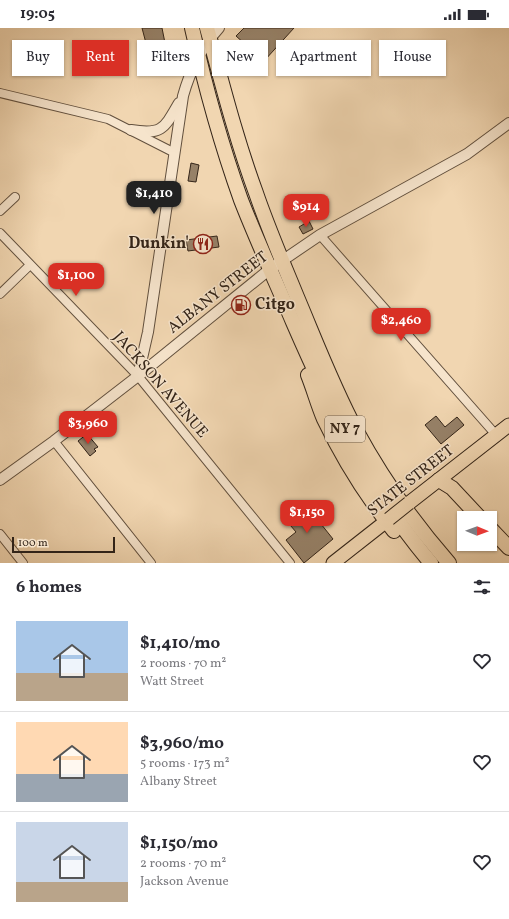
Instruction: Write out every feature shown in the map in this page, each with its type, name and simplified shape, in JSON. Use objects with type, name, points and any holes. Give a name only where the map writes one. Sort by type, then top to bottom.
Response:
[{"type":"highway","name":"NY 7","points":[[192,28],[195,40]]},
{"type":"highway","name":"NY 7","points":[[212,31],[233,125],[256,193],[315,339],[356,430],[386,481],[411,517],[450,563]]},
{"type":"highway","name":"NY 7","points":[[204,76],[241,200],[325,392],[379,492],[410,538],[431,563]]},
{"type":"highway","points":[[277,284],[284,313],[324,418],[343,456],[362,486],[420,563]]},
{"type":"highway","points":[[438,480],[446,493],[464,511]]},
{"type":"highway","points":[[438,480],[452,488],[473,511]]},
{"type":"highway","points":[[497,535],[509,548]]},
{"type":"highway","points":[[497,543],[509,555]]},
{"type":"main road","name":"STATE STREET","points":[[333,563],[509,426]]},
{"type":"street","points":[[204,45],[212,31]]},
{"type":"street","points":[[138,376],[148,332],[173,152],[183,96],[189,76]]},
{"type":"street","points":[[0,93],[108,119],[173,152]]},
{"type":"street","points":[[131,130],[155,131],[166,125],[183,96]]},
{"type":"street","name":"ALBANY STREET","points":[[0,480],[54,441],[138,376],[270,269],[320,235],[467,154],[507,128]]},
{"type":"street","points":[[0,211],[15,197]]},
{"type":"street","name":"JACKSON AVENUE","points":[[0,233],[138,376],[290,563]]},
{"type":"street","points":[[320,235],[496,436]]},
{"type":"street","points":[[0,294],[30,265]]},
{"type":"street","points":[[54,441],[151,563]]},
{"type":"street","points":[[0,534],[23,563]]},
{"type":"building","points":[[142,28],[162,28],[164,40],[145,40]]},
{"type":"building","points":[[244,28],[294,28],[283,40],[276,40],[276,48],[268,57],[268,40],[240,40],[236,36]]},
{"type":"building","points":[[191,163],[199,165],[196,182],[188,181]]},
{"type":"building","points":[[309,221],[313,229],[303,234],[299,227]]},
{"type":"building","name":"Dunkin'","points":[[217,236],[219,247],[188,251],[186,240]]},
{"type":"building","points":[[436,416],[445,427],[457,417],[464,425],[441,444],[425,425]]},
{"type":"building","points":[[87,434],[98,447],[94,449],[96,451],[90,456],[78,441]]},
{"type":"building","points":[[305,504],[333,539],[304,563],[286,540],[296,532],[285,519]]},
{"type":"place","name":"Dunkin'","points":[[203,244]]},
{"type":"place","name":"Citgo","points":[[241,305]]}]
